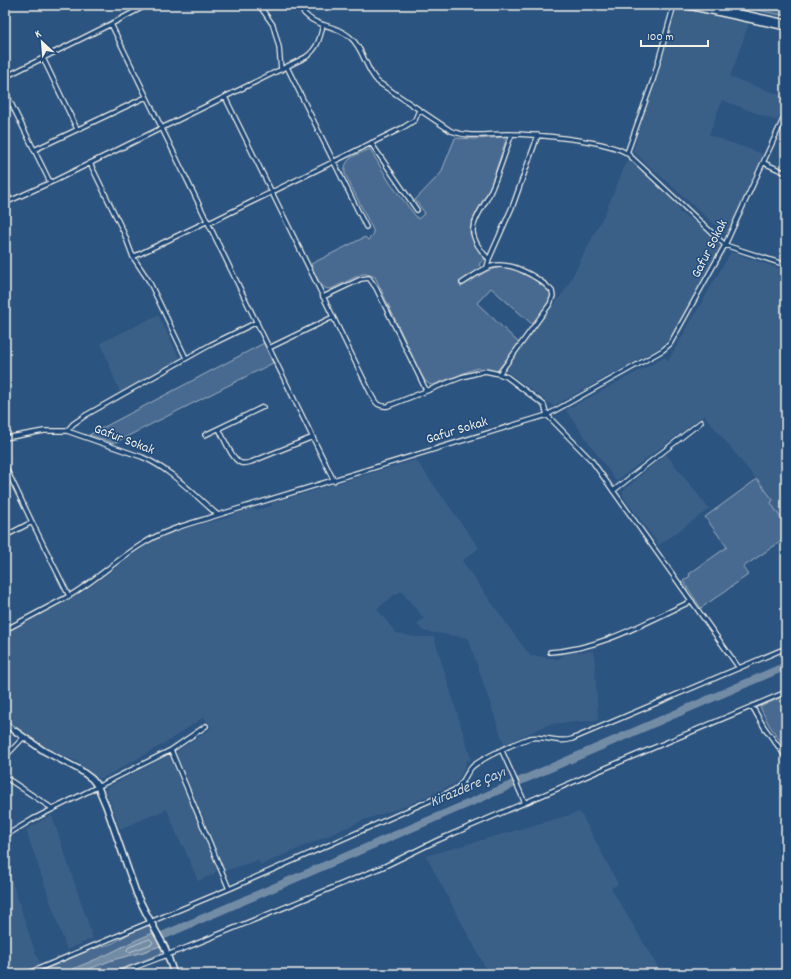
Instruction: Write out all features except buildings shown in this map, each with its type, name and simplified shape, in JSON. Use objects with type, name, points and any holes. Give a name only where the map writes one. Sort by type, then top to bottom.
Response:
[{"type":"street","points":[[5,77],[147,5]]},
{"type":"street","points":[[259,5],[273,25],[278,41],[280,70]]},
{"type":"street","points":[[298,5],[313,22],[339,31],[350,37],[361,51],[375,79],[386,89],[451,131],[460,134],[477,136],[512,134],[538,136],[602,144],[617,148],[627,153],[725,245],[786,265]]},
{"type":"street","points":[[627,153],[653,80],[674,5]]},
{"type":"street","points":[[684,5],[786,27]]},
{"type":"street","points":[[704,5],[786,23]]},
{"type":"street","points":[[110,24],[334,481]]},
{"type":"street","points":[[5,203],[306,57],[315,49],[319,42],[323,25]]},
{"type":"street","points":[[42,58],[78,130]]},
{"type":"street","points":[[287,67],[335,161],[366,227]]},
{"type":"street","points":[[5,91],[50,182]]},
{"type":"street","points":[[34,150],[146,97]]},
{"type":"street","points":[[225,97],[377,404],[388,406],[426,390],[475,373],[485,371],[508,377],[544,406],[547,415],[592,461],[739,668]]},
{"type":"street","points":[[133,257],[272,193],[410,123],[417,117],[419,110]]},
{"type":"street","name":"Gafur Sokak","points":[[5,438],[44,432],[67,431],[152,461],[167,471],[218,516],[547,415],[668,347],[725,245],[786,113]]},
{"type":"street","points":[[489,258],[483,253],[475,240],[473,228],[474,222],[489,195],[512,134]]},
{"type":"street","points":[[487,267],[489,258],[513,205],[538,136]]},
{"type":"street","points":[[371,143],[416,210]]},
{"type":"street","points":[[90,163],[124,233],[133,257],[149,281],[186,358]]},
{"type":"street","points":[[764,163],[786,173]]},
{"type":"street","points":[[5,178],[10,201]]},
{"type":"street","points":[[462,283],[487,267],[501,265],[518,269],[552,291],[553,294],[550,304],[499,374]]},
{"type":"street","points":[[323,297],[362,279],[369,278],[376,288],[426,390]]},
{"type":"street","points":[[270,348],[333,317]]},
{"type":"street","points":[[67,431],[78,420],[186,358],[257,322]]},
{"type":"street","points":[[205,435],[263,407]]},
{"type":"street","points":[[613,491],[701,422]]},
{"type":"street","points":[[219,429],[233,456],[237,461],[243,463],[251,462],[313,437]]},
{"type":"street","points":[[5,466],[69,596]]},
{"type":"street","points":[[5,630],[84,587],[143,543],[174,529],[218,516]]},
{"type":"street","points":[[5,536],[32,522]]},
{"type":"street","points":[[550,652],[565,651],[596,644],[692,601]]},
{"type":"street","points":[[26,974],[229,889],[454,790],[461,785],[468,771],[476,764],[525,740],[536,737],[561,741],[572,739],[786,648]]},
{"type":"street","points":[[116,974],[168,955],[384,867],[436,841],[712,722],[786,692]]},
{"type":"street","points":[[752,706],[764,727],[786,757]]},
{"type":"street","points":[[5,724],[44,752],[80,770],[92,779],[98,787],[137,895],[168,955],[174,974]]},
{"type":"street","points":[[5,836],[33,818],[170,750],[206,726]]},
{"type":"street","points":[[5,757],[23,738]]},
{"type":"street","points":[[170,750],[229,889]]},
{"type":"street","points":[[502,750],[526,803]]},
{"type":"street","points":[[5,778],[53,809]]},
{"type":"shaded area","points":[[734,5],[786,5],[786,16]]},
{"type":"shaded area","points":[[678,7],[749,23],[730,77],[786,97],[786,101],[777,121],[722,100],[709,135],[763,154],[728,232],[725,234],[633,151]]},
{"type":"shaded area","points":[[502,137],[506,140],[490,188],[471,223],[470,233],[485,259],[479,264],[481,268],[459,282],[461,287],[488,271],[504,267],[522,273],[537,281],[547,287],[552,295],[549,304],[533,325],[491,288],[477,303],[519,343],[497,371],[477,368],[431,385],[421,374],[375,277],[362,274],[331,289],[327,289],[320,284],[311,264],[365,237],[368,240],[373,235],[373,230],[345,174],[346,164],[352,157],[370,149],[390,183],[418,219],[425,213],[415,200],[441,173],[455,138],[476,139]]},
{"type":"shaded area","points":[[628,159],[677,205],[679,212],[696,223],[721,246],[720,251],[671,338],[661,347],[553,406],[504,369],[566,289],[605,213]]},
{"type":"shaded area","points":[[731,252],[786,271],[786,526],[771,503],[773,500],[704,415],[616,481],[566,410],[665,357],[668,361]]},
{"type":"shaded area","points":[[158,315],[180,359],[120,393],[101,343]]},
{"type":"shaded area","points":[[264,343],[273,363],[114,443],[89,435]]},
{"type":"shaded area","points":[[666,454],[709,509],[659,545],[623,496],[623,491]]},
{"type":"shaded area","points":[[416,460],[479,548],[462,561],[531,656],[558,659],[567,653],[594,651],[598,720],[550,724],[504,744],[468,638],[423,631],[417,624],[424,618],[401,591],[377,609],[396,633],[414,637],[434,637],[471,759],[465,762],[466,764],[458,780],[454,784],[403,807],[364,820],[261,865],[258,860],[224,871],[208,833],[210,832],[177,756],[177,751],[212,728],[204,717],[165,743],[103,778],[98,778],[75,760],[56,754],[45,748],[5,720],[5,634],[82,593],[144,547],[170,533],[226,518],[245,510],[256,510],[272,506],[272,503]]},
{"type":"shaded area","points":[[757,479],[773,500],[771,503],[786,526],[786,538],[743,567],[748,575],[701,608],[683,581],[690,576],[689,574],[727,547],[705,517]]},
{"type":"shaded area","points":[[786,695],[786,749],[769,725],[760,707]]},
{"type":"shaded area","points":[[169,755],[217,869],[214,874],[198,881],[167,809],[120,829],[106,791],[108,787]]},
{"type":"shaded area","points":[[580,812],[618,884],[611,888],[662,974],[486,974],[488,972],[426,856]]},
{"type":"shaded area","points":[[52,816],[93,938],[67,950],[26,830]]},
{"type":"shaded area","points":[[5,860],[35,952],[41,965],[19,974],[5,974]]},
{"type":"shaded area","points":[[149,925],[153,933],[107,955],[61,974],[34,974],[90,950],[113,943],[130,933]]},
{"type":"shaded area","points":[[160,946],[163,950],[160,954],[108,974],[77,974],[112,960]]},
{"type":"water","points":[[153,933],[160,946],[112,960],[77,974],[61,974],[106,955]]},
{"type":"waterway","name":"Kirazdere Çayı","points":[[162,936],[786,666]]}]
